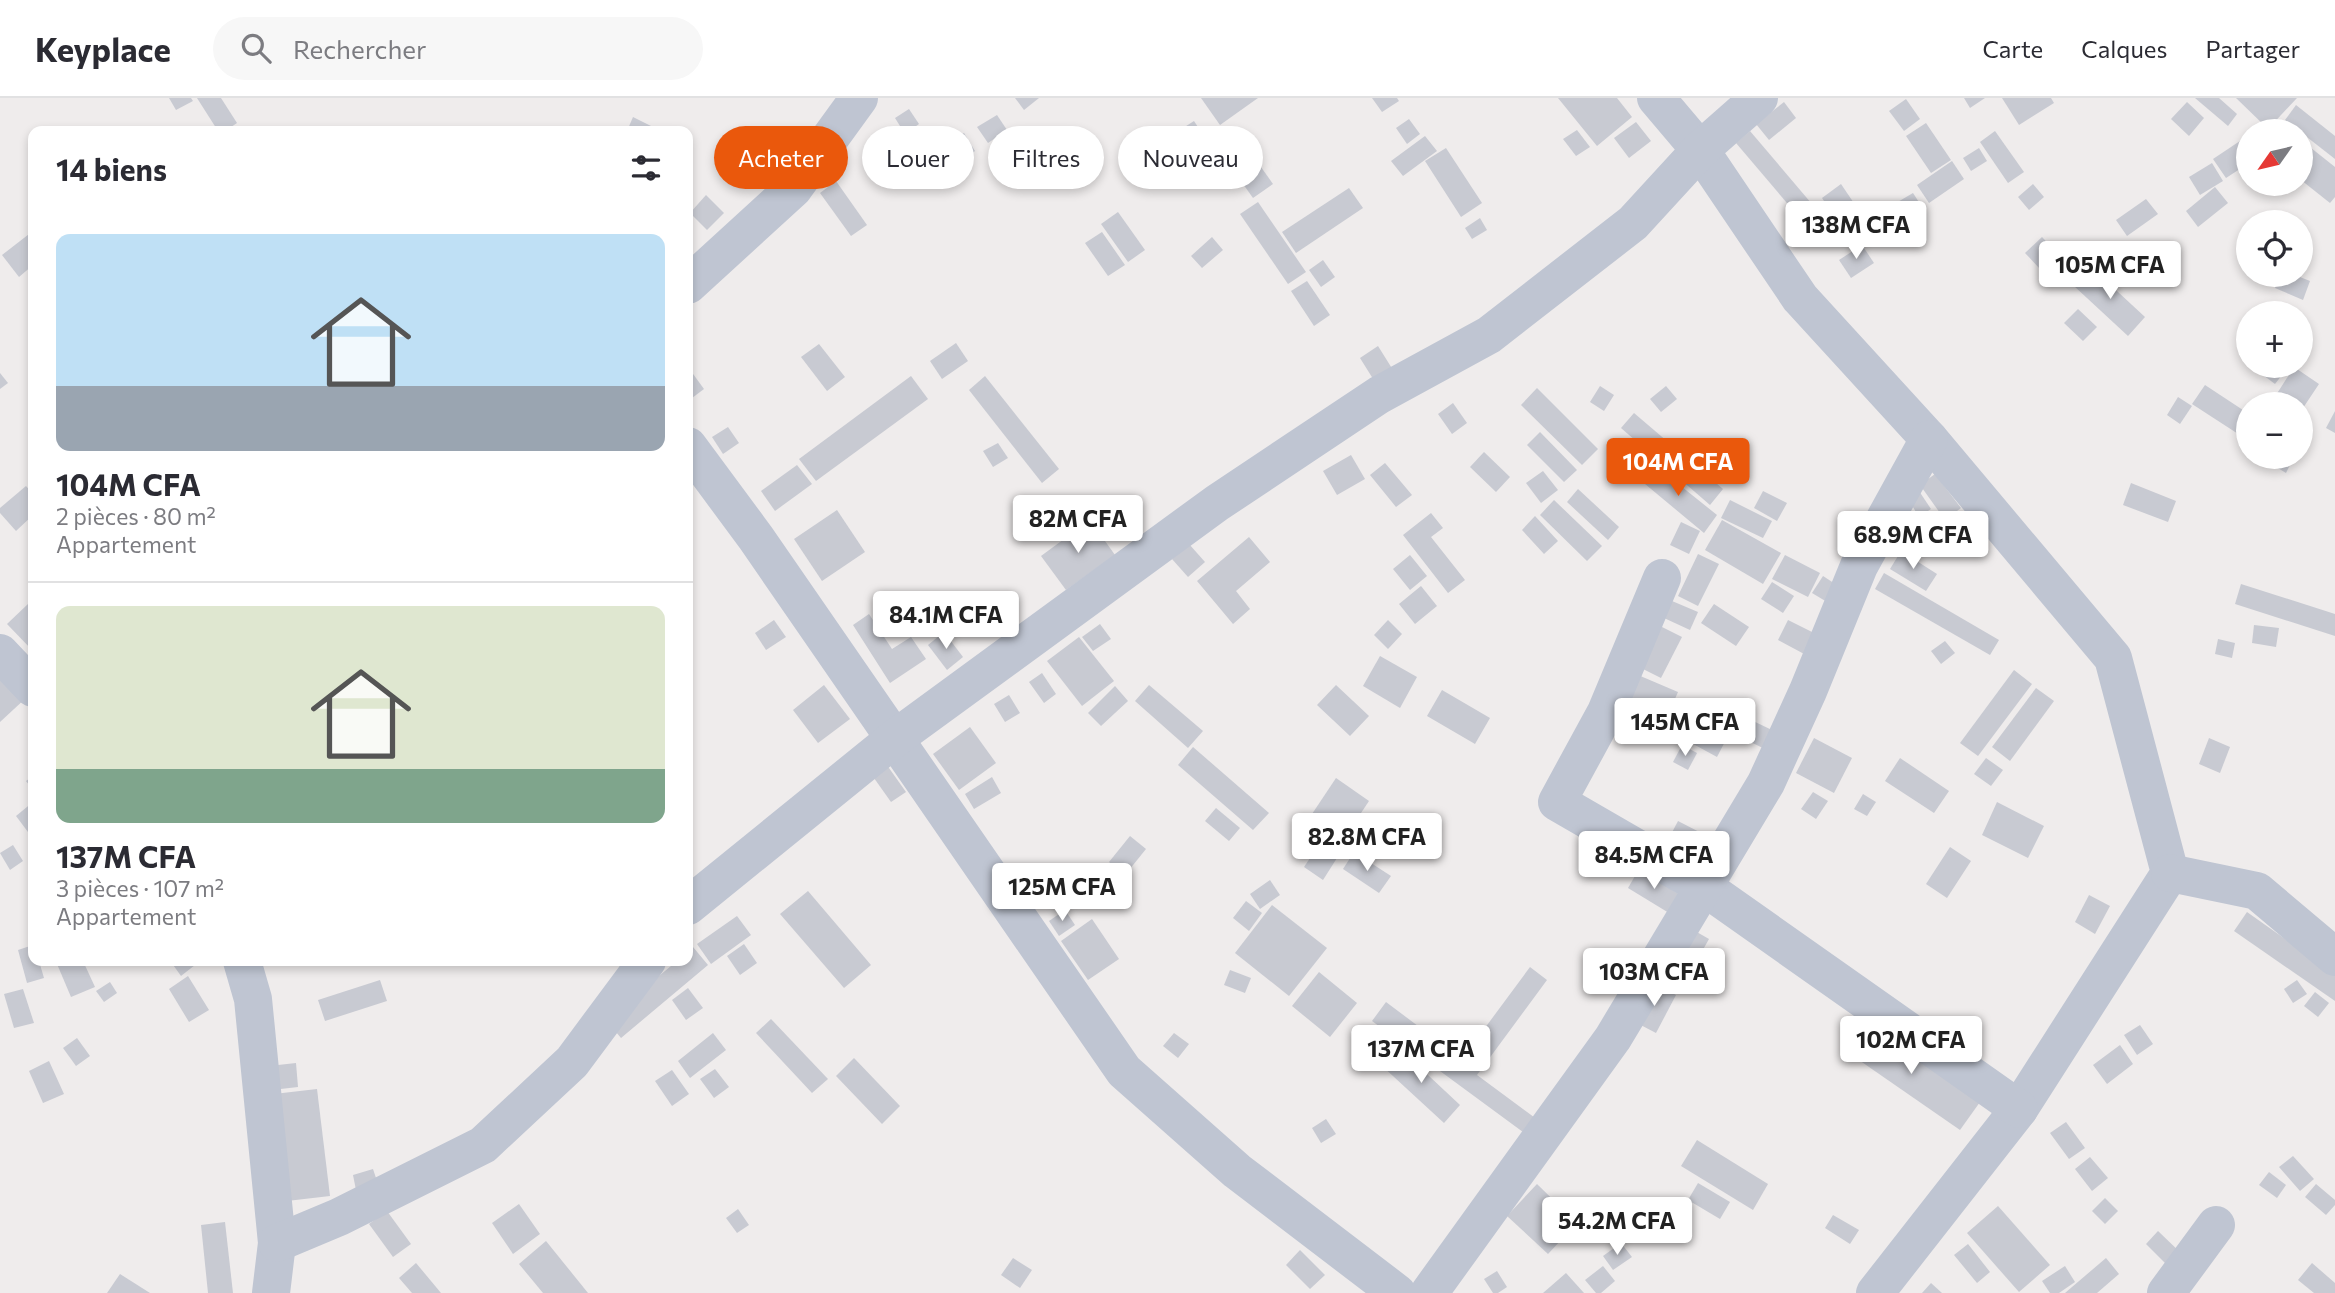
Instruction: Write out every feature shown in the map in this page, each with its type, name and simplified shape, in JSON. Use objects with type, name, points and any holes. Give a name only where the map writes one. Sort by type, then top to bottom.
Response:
[{"type":"street","points":[[693,280],[793,189],[859,98]]},
{"type":"street","points":[[1656,98],[1700,150],[1800,298],[1929,439],[2113,658],[2170,873],[2019,1109],[1875,1293]]},
{"type":"street","points":[[693,902],[894,739],[1217,503],[1379,395],[1489,335],[1633,223],[1700,150],[1759,98]]},
{"type":"street","points":[[1429,1293],[1613,1038],[1766,783],[1808,691],[1859,566],[1929,439]]},
{"type":"street","points":[[693,453],[756,538],[1124,1071],[1237,1171],[1397,1293]]},
{"type":"street","points":[[1662,578],[1606,712],[1556,802],[1704,887],[2019,1109]]},
{"type":"street","points":[[0,653],[28,683]]},
{"type":"street","points":[[2170,873],[2257,891],[2335,957]]},
{"type":"street","points":[[243,966],[253,999],[277,1243],[271,1293]]},
{"type":"street","points":[[277,1243],[339,1217],[483,1145],[572,1062],[643,966]]},
{"type":"street","points":[[2166,1293],[2216,1225]]},
{"type":"building","points":[[169,98],[191,98],[193,101],[176,110]]},
{"type":"building","points":[[197,98],[221,98],[237,123],[232,126],[215,126]]},
{"type":"building","points":[[1015,98],[1039,98],[1024,110]]},
{"type":"building","points":[[1201,98],[1258,98],[1220,125]]},
{"type":"building","points":[[1372,98],[1397,98],[1399,101],[1382,112]]},
{"type":"building","points":[[1558,98],[1617,98],[1632,117],[1597,146]]},
{"type":"building","points":[[1964,98],[1985,98],[1970,108]]},
{"type":"building","points":[[2002,98],[2051,98],[2054,103],[2019,125]]},
{"type":"building","points":[[2195,98],[2219,98],[2237,114],[2228,126]]},
{"type":"building","points":[[2236,98],[2297,98],[2277,119],[2258,119]]},
{"type":"building","points":[[1906,99],[1920,119],[1904,131],[1889,111]]},
{"type":"building","points":[[1784,102],[1796,118],[1769,140],[1756,124]]},
{"type":"building","points":[[2187,102],[2204,118],[2189,136],[2171,119]]},
{"type":"building","points":[[2296,105],[2314,119],[2313,119],[2286,119]]},
{"type":"building","points":[[909,109],[919,124],[900,126],[895,118]]},
{"type":"building","points":[[997,115],[1004,126],[988,126],[988,143],[977,127]]},
{"type":"building","points":[[633,117],[651,126],[629,126]]},
{"type":"building","points":[[1409,119],[1420,134],[1407,144],[1396,128]]},
{"type":"building","points":[[2314,119],[2335,136],[2335,159],[2314,143]]},
{"type":"building","points":[[1636,122],[1651,141],[1629,158],[1614,138]]},
{"type":"building","points":[[1926,123],[1951,160],[1931,173],[1906,136]]},
{"type":"building","points":[[1577,130],[1590,147],[1576,156],[1563,139]]},
{"type":"building","points":[[1750,131],[1823,217],[1809,229],[1736,143]]},
{"type":"building","points":[[1995,131],[2024,172],[2008,183],[1980,142]]},
{"type":"building","points":[[1425,136],[1437,151],[1403,176],[1391,161]]},
{"type":"building","points":[[2236,144],[2236,171],[2226,178],[2213,159]]},
{"type":"building","points":[[1446,148],[1482,203],[1461,217],[1425,161]]},
{"type":"building","points":[[1979,148],[1987,161],[1971,171],[1963,158]]},
{"type":"building","points":[[2314,150],[2335,167],[2335,197],[2330,203],[2314,190]]},
{"type":"building","points":[[1952,161],[1964,179],[1929,203],[1917,185]]},
{"type":"building","points":[[2212,163],[2223,181],[2200,195],[2189,177]]},
{"type":"building","points":[[1263,170],[1273,184],[1253,198],[1247,189],[1263,189]]},
{"type":"building","points":[[1841,184],[1866,221],[1846,234],[1822,198]]},
{"type":"building","points":[[2033,184],[2044,197],[2029,210],[2018,197]]},
{"type":"building","points":[[2215,187],[2228,203],[2198,227],[2186,211]]},
{"type":"building","points":[[1349,188],[1363,208],[1296,253],[1282,232]]},
{"type":"building","points":[[825,189],[842,189],[867,225],[851,236],[820,193]]},
{"type":"building","points":[[1913,193],[1924,210],[1890,231],[1879,213]]},
{"type":"building","points":[[706,195],[724,213],[707,230],[693,216],[693,210]]},
{"type":"building","points":[[2146,199],[2158,214],[2127,236],[2116,220]]},
{"type":"building","points":[[1258,202],[1306,272],[1288,284],[1240,214]]},
{"type":"building","points":[[1118,212],[1145,250],[1128,262],[1101,224]]},
{"type":"building","points":[[1480,218],[1487,230],[1472,239],[1465,228]]},
{"type":"building","points":[[1102,232],[1125,265],[1108,276],[1085,243]]},
{"type":"building","points":[[28,235],[28,269],[19,277],[2,255]]},
{"type":"building","points":[[1212,237],[1223,250],[1202,268],[1191,256]]},
{"type":"building","points":[[2042,237],[2074,271],[2057,287],[2025,253]]},
{"type":"building","points":[[1862,245],[1874,263],[1851,278],[1839,260]]},
{"type":"building","points":[[1323,260],[1335,277],[1321,287],[1309,270]]},
{"type":"building","points":[[2091,267],[2145,317],[2128,336],[2074,286]]},
{"type":"building","points":[[1307,281],[1330,315],[1314,326],[1291,291]]},
{"type":"building","points":[[2275,287],[2308,287],[2303,300]]},
{"type":"building","points":[[2078,309],[2097,327],[2083,341],[2064,323]]},
{"type":"building","points":[[956,343],[968,361],[942,379],[930,361]]},
{"type":"building","points":[[819,344],[845,377],[827,391],[801,357]]},
{"type":"building","points":[[1378,346],[1393,370],[1375,382],[1360,358]]},
{"type":"building","points":[[0,373],[8,383],[0,389]]},
{"type":"building","points":[[693,374],[704,389],[693,397]]},
{"type":"building","points":[[911,376],[928,399],[816,481],[799,459]]},
{"type":"building","points":[[985,376],[1059,469],[1042,483],[969,390]]},
{"type":"building","points":[[2267,378],[2280,378],[2275,384]]},
{"type":"building","points":[[2287,378],[2310,378],[2319,384],[2313,393],[2278,392]]},
{"type":"building","points":[[2205,385],[2236,405],[2236,433],[2192,404]]},
{"type":"building","points":[[1600,386],[1614,395],[1604,411],[1590,402]]},
{"type":"building","points":[[1666,386],[1677,399],[1661,412],[1650,399]]},
{"type":"building","points":[[1537,388],[1598,449],[1582,465],[1521,405]]},
{"type":"building","points":[[2178,397],[2192,406],[2180,424],[2167,415]]},
{"type":"building","points":[[1453,403],[1467,423],[1452,434],[1438,414]]},
{"type":"building","points":[[2335,411],[2335,433],[2326,428]]},
{"type":"building","points":[[1634,413],[1723,489],[1710,505],[1621,428]]},
{"type":"building","points":[[728,427],[739,443],[723,454],[712,437]]},
{"type":"building","points":[[1540,432],[1577,470],[1564,482],[1527,445]]},
{"type":"building","points":[[998,443],[1008,458],[993,467],[983,451]]},
{"type":"building","points":[[1484,452],[1510,477],[1496,492],[1470,467]]},
{"type":"building","points":[[1351,455],[1365,479],[1337,495],[1323,471]]},
{"type":"building","points":[[1385,463],[1412,495],[1396,507],[1370,475]]},
{"type":"building","points":[[1652,463],[1717,515],[1704,533],[1639,479]]},
{"type":"building","points":[[797,465],[812,484],[775,511],[761,491]]},
{"type":"building","points":[[1543,471],[1558,490],[1541,503],[1526,483]]},
{"type":"building","points":[[1935,474],[1961,508],[1945,520],[1920,485]]},
{"type":"building","points":[[2131,483],[2176,501],[2168,522],[2123,505]]},
{"type":"building","points":[[26,486],[28,488],[28,520],[16,531],[0,513],[0,508]]},
{"type":"building","points":[[1578,489],[1619,527],[1608,540],[1567,502]]},
{"type":"building","points":[[1763,491],[1787,503],[1777,521],[1754,508]]},
{"type":"building","points":[[1919,491],[1931,509],[1919,517],[1908,499]]},
{"type":"building","points":[[1554,500],[1602,546],[1587,561],[1540,515]]},
{"type":"building","points":[[1730,500],[1772,521],[1763,538],[1721,518]]},
{"type":"building","points":[[837,510],[865,552],[822,581],[794,539]]},
{"type":"building","points":[[1431,513],[1443,528],[1431,537],[1465,580],[1448,593],[1403,535]]},
{"type":"building","points":[[1535,516],[1558,541],[1544,554],[1522,530]]},
{"type":"building","points":[[1090,520],[1115,555],[1066,590],[1041,556]]},
{"type":"building","points":[[1722,520],[1781,553],[1763,584],[1705,550]]},
{"type":"building","points":[[1681,522],[1700,531],[1689,554],[1670,545]]},
{"type":"building","points":[[1249,537],[1270,562],[1236,591],[1250,609],[1233,624],[1197,581]]},
{"type":"building","points":[[1189,544],[1205,562],[1188,577],[1172,559]]},
{"type":"building","points":[[1901,551],[1937,574],[1926,591],[1890,569]]},
{"type":"building","points":[[1698,554],[1719,564],[1698,606],[1678,596]]},
{"type":"building","points":[[1410,555],[1427,576],[1410,590],[1393,569]]},
{"type":"building","points":[[1785,555],[1820,573],[1808,597],[1772,579]]},
{"type":"building","points":[[1884,573],[1999,640],[1990,655],[1875,589]]},
{"type":"building","points":[[1823,576],[1843,589],[1832,605],[1812,593]]},
{"type":"building","points":[[1772,582],[1794,596],[1783,613],[1761,599]]},
{"type":"building","points":[[2241,584],[2335,614],[2335,636],[2235,604]]},
{"type":"building","points":[[1421,586],[1437,606],[1415,624],[1399,604]]},
{"type":"building","points":[[1672,601],[1698,612],[1690,630],[1664,618]]},
{"type":"building","points":[[28,604],[28,646],[7,624]]},
{"type":"building","points":[[1714,604],[1749,627],[1736,646],[1701,623]]},
{"type":"building","points":[[869,614],[892,649],[911,637],[926,659],[890,683],[853,625]]},
{"type":"building","points":[[774,620],[786,637],[766,650],[755,633]]},
{"type":"building","points":[[1388,620],[1402,634],[1388,649],[1374,635]]},
{"type":"building","points":[[1788,620],[1816,634],[1806,655],[1778,640]]},
{"type":"building","points":[[1100,624],[1111,639],[1093,651],[1082,637]]},
{"type":"building","points":[[2254,625],[2279,628],[2276,647],[2252,643]]},
{"type":"building","points":[[1660,626],[1682,637],[1661,678],[1639,667]]},
{"type":"building","points":[[944,632],[963,657],[947,670],[928,645]]},
{"type":"building","points":[[1079,637],[1114,681],[1082,706],[1047,661]]},
{"type":"building","points":[[2218,639],[2235,643],[2232,658],[2215,654]]},
{"type":"building","points":[[1945,641],[1955,653],[1941,664],[1931,651]]},
{"type":"building","points":[[1380,656],[1417,677],[1400,708],[1363,686]]},
{"type":"building","points":[[0,668],[27,697],[0,722]]},
{"type":"building","points":[[2014,670],[2032,684],[1978,756],[1960,743]]},
{"type":"building","points":[[1042,673],[1056,694],[1044,703],[1029,682]]},
{"type":"building","points":[[1638,675],[1678,692],[1667,717],[1628,700]]},
{"type":"building","points":[[824,685],[850,719],[818,743],[793,710]]},
{"type":"building","points":[[1149,685],[1203,731],[1188,748],[1135,701]]},
{"type":"building","points":[[1336,685],[1369,716],[1350,736],[1317,705]]},
{"type":"building","points":[[1115,686],[1128,701],[1101,726],[1088,713]]},
{"type":"building","points":[[2036,688],[2054,701],[2010,761],[1992,747]]},
{"type":"building","points":[[1442,690],[1490,718],[1475,744],[1427,716]]},
{"type":"building","points":[[1009,695],[1020,713],[1005,722],[994,704]]},
{"type":"building","points":[[1698,712],[1731,730],[1717,757],[1684,739]]},
{"type":"building","points":[[1749,719],[1774,731],[1765,749],[1740,737]]},
{"type":"building","points":[[970,727],[996,763],[959,790],[933,754]]},
{"type":"building","points":[[1814,738],[1852,758],[1834,793],[1796,773]]},
{"type":"building","points":[[2209,738],[2230,747],[2220,773],[2199,764]]},
{"type":"building","points":[[1682,745],[1697,753],[1688,770],[1673,762]]},
{"type":"building","points":[[1193,747],[1269,813],[1253,830],[1178,765]]},
{"type":"building","points":[[1900,758],[1949,791],[1934,813],[1885,781]]},
{"type":"building","points":[[1986,758],[2003,770],[1991,786],[1974,774]]},
{"type":"building","points":[[884,761],[906,792],[891,802],[869,771]]},
{"type":"building","points":[[992,777],[1001,793],[974,809],[965,794]]},
{"type":"building","points":[[1336,778],[1369,801],[1343,840],[1310,817]]},
{"type":"building","points":[[1813,792],[1828,801],[1816,819],[1801,809]]},
{"type":"building","points":[[1863,794],[1876,802],[1867,816],[1854,809]]},
{"type":"building","points":[[1997,802],[2044,826],[2028,858],[1982,835]]},
{"type":"building","points":[[28,806],[28,832],[16,816]]},
{"type":"building","points":[[1216,808],[1240,828],[1229,841],[1205,821]]},
{"type":"building","points":[[1678,821],[1709,837],[1698,858],[1667,842]]},
{"type":"building","points":[[1130,836],[1146,849],[1125,875],[1109,862]]},
{"type":"building","points":[[13,845],[23,861],[10,870],[0,853]]},
{"type":"building","points":[[1318,846],[1337,858],[1323,880],[1304,867]]},
{"type":"building","points":[[1950,847],[1971,861],[1947,898],[1926,884]]},
{"type":"building","points":[[1354,852],[1391,876],[1379,893],[1343,869]]},
{"type":"building","points":[[1639,869],[1680,895],[1669,913],[1628,888]]},
{"type":"building","points":[[1270,880],[1280,895],[1260,909],[1250,894]]},
{"type":"building","points":[[808,891],[871,965],[844,988],[780,914]]},
{"type":"building","points":[[2089,895],[2110,906],[2095,934],[2075,922]]},
{"type":"building","points":[[1246,901],[1262,913],[1249,931],[1233,918]]},
{"type":"building","points":[[1272,905],[1327,948],[1289,996],[1235,953]]},
{"type":"building","points":[[1065,910],[1075,925],[1059,936],[1049,921]]},
{"type":"building","points":[[2247,912],[2335,974],[2335,1001],[2234,931]]},
{"type":"building","points":[[737,916],[751,935],[711,964],[697,944]]},
{"type":"building","points":[[1092,919],[1119,959],[1088,980],[1061,941]]},
{"type":"building","points":[[1688,927],[1709,939],[1681,989],[1659,977]]},
{"type":"building","points":[[744,944],[757,963],[740,975],[727,956]]},
{"type":"building","points":[[28,947],[28,966],[40,966],[44,978],[27,983],[18,950]]},
{"type":"building","points":[[693,947],[708,965],[621,1038],[606,1020],[671,966],[693,966]]},
{"type":"building","points":[[58,966],[85,966],[95,987],[71,997]]},
{"type":"building","points":[[174,966],[194,966],[181,976]]},
{"type":"building","points":[[1530,967],[1547,980],[1477,1075],[1546,1126],[1535,1141],[1372,1021],[1386,1002],[1462,1059]]},
{"type":"building","points":[[1230,970],[1251,978],[1245,993],[1224,985]]},
{"type":"building","points":[[1319,972],[1357,1003],[1330,1037],[1292,1006]]},
{"type":"building","points":[[188,976],[209,1010],[189,1022],[169,989]]},
{"type":"building","points":[[380,980],[387,1001],[325,1021],[318,1000]]},
{"type":"building","points":[[2297,980],[2307,994],[2293,1003],[2284,989]]},
{"type":"building","points":[[110,982],[117,993],[104,1002],[96,991]]},
{"type":"building","points":[[1653,983],[1676,995],[1656,1033],[1633,1021]]},
{"type":"building","points":[[688,988],[703,1008],[686,1020],[672,1000]]},
{"type":"building","points":[[23,989],[34,1023],[14,1028],[4,994]]},
{"type":"building","points":[[2315,992],[2329,1003],[2318,1017],[2304,1006]]},
{"type":"building","points":[[771,1019],[828,1079],[812,1093],[756,1033]]},
{"type":"building","points":[[1862,1021],[1980,1102],[1960,1130],[1843,1049]]},
{"type":"building","points":[[2140,1025],[2153,1044],[2137,1055],[2124,1035]]},
{"type":"building","points":[[713,1033],[726,1050],[690,1078],[678,1061]]},
{"type":"building","points":[[1174,1033],[1189,1044],[1178,1058],[1163,1046]]},
{"type":"building","points":[[77,1038],[90,1056],[76,1066],[63,1048]]},
{"type":"building","points":[[2120,1045],[2133,1064],[2107,1084],[2093,1065]]},
{"type":"building","points":[[1398,1047],[1460,1105],[1444,1123],[1381,1065]]},
{"type":"building","points":[[854,1058],[900,1106],[882,1124],[836,1076]]},
{"type":"building","points":[[49,1061],[64,1094],[43,1103],[29,1071]]},
{"type":"building","points":[[296,1063],[298,1087],[272,1090],[269,1066]]},
{"type":"building","points":[[715,1069],[729,1087],[714,1098],[700,1079]]},
{"type":"building","points":[[672,1070],[689,1094],[672,1106],[655,1081]]},
{"type":"building","points":[[317,1089],[330,1196],[287,1201],[274,1094]]},
{"type":"building","points":[[1326,1119],[1336,1134],[1321,1143],[1312,1128]]},
{"type":"building","points":[[2066,1122],[2085,1148],[2069,1159],[2050,1133]]},
{"type":"building","points":[[1697,1140],[1768,1184],[1753,1210],[1681,1166]]},
{"type":"building","points":[[2293,1156],[2314,1179],[2300,1191],[2279,1167]]},
{"type":"building","points":[[2090,1157],[2108,1178],[2092,1191],[2075,1169]]},
{"type":"building","points":[[373,1169],[378,1184],[356,1190],[353,1175]]},
{"type":"building","points":[[2269,1172],[2286,1185],[2277,1198],[2259,1185]]},
{"type":"building","points":[[1698,1183],[1730,1202],[1720,1219],[1688,1200]]},
{"type":"building","points":[[1537,1184],[1577,1223],[1548,1254],[1507,1216]]},
{"type":"building","points":[[2316,1184],[2335,1200],[2335,1205],[2326,1215],[2305,1197]]},
{"type":"building","points":[[2105,1198],[2118,1211],[2105,1224],[2092,1211]]},
{"type":"building","points":[[519,1204],[540,1234],[513,1254],[492,1223]]},
{"type":"building","points":[[1998,1206],[2050,1265],[2019,1292],[1967,1233]]},
{"type":"building","points":[[738,1209],[749,1225],[737,1233],[726,1218]]},
{"type":"building","points":[[387,1211],[411,1244],[393,1257],[369,1224]]},
{"type":"building","points":[[1833,1215],[1859,1230],[1850,1244],[1825,1228]]},
{"type":"building","points":[[225,1222],[233,1293],[208,1293],[201,1225]]},
{"type":"building","points":[[2158,1231],[2184,1256],[2171,1269],[2146,1244]]},
{"type":"building","points":[[546,1241],[588,1293],[543,1293],[519,1264]]},
{"type":"building","points":[[1621,1243],[1632,1257],[1613,1270],[1603,1256]]},
{"type":"building","points":[[1968,1244],[1990,1272],[1977,1283],[1954,1255]]},
{"type":"building","points":[[1300,1250],[1325,1275],[1310,1289],[1286,1265]]},
{"type":"building","points":[[1013,1258],[1032,1270],[1020,1288],[1001,1275]]},
{"type":"building","points":[[2106,1258],[2119,1274],[2097,1293],[2065,1293]]},
{"type":"building","points":[[416,1263],[441,1293],[412,1293],[399,1278]]},
{"type":"building","points":[[2312,1263],[2335,1283],[2335,1293],[2314,1293],[2298,1280]]},
{"type":"building","points":[[1603,1266],[1615,1281],[1601,1293],[1596,1293],[1585,1280]]},
{"type":"building","points":[[2065,1266],[2075,1282],[2059,1293],[2050,1293],[2042,1281]]},
{"type":"building","points":[[1497,1271],[1507,1287],[1493,1293],[1484,1279]]},
{"type":"building","points":[[1566,1273],[1584,1293],[1543,1293]]},
{"type":"building","points":[[120,1274],[150,1293],[107,1293]]},
{"type":"building","points":[[1931,1283],[1942,1293],[1922,1293]]}]
